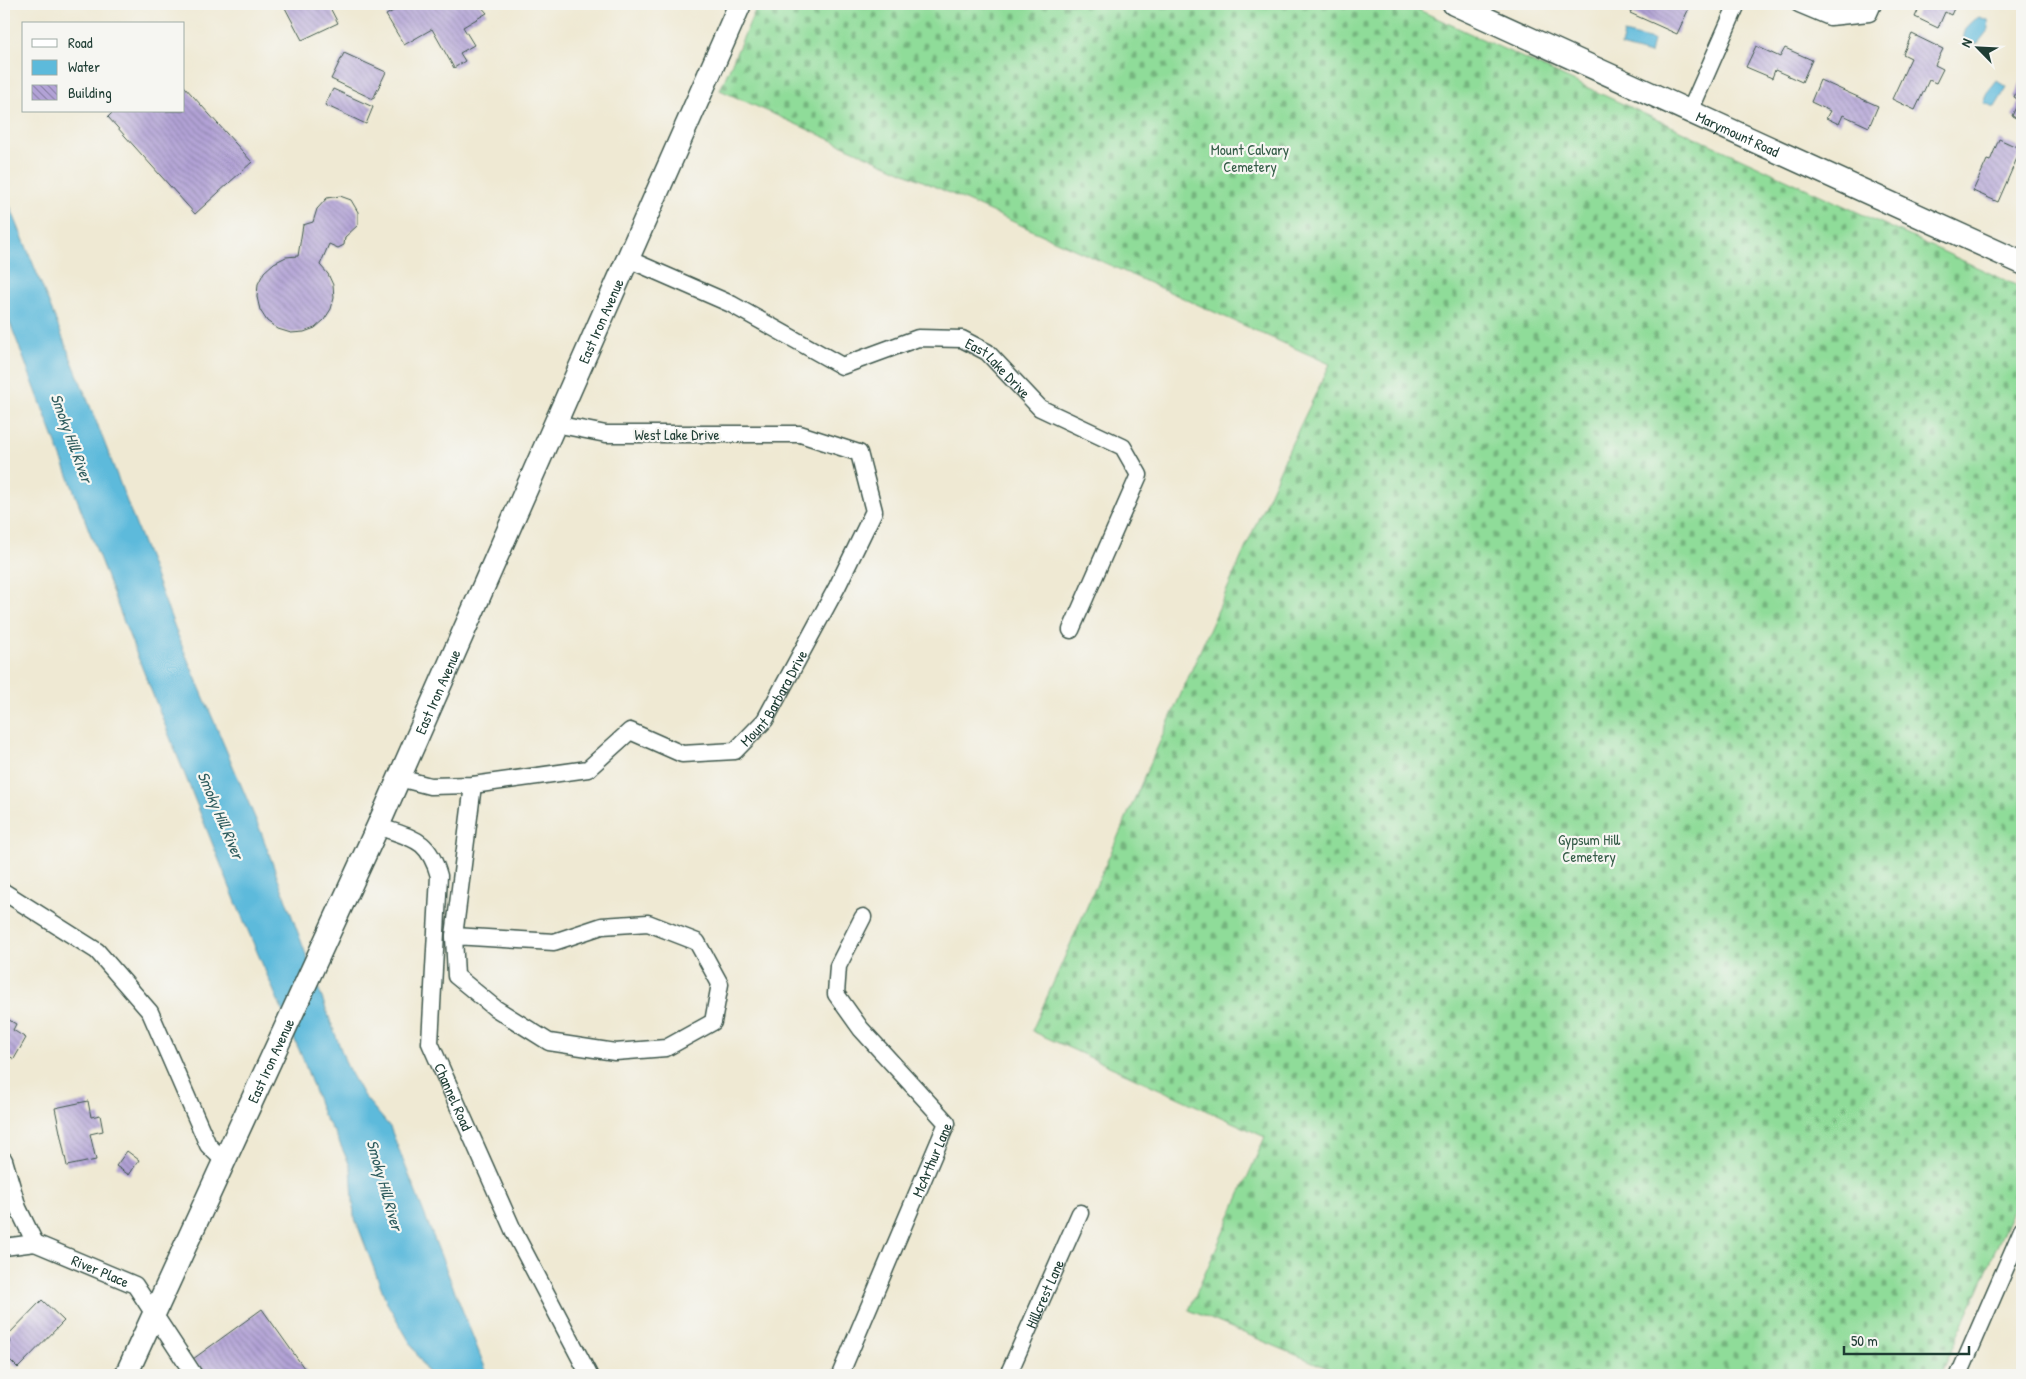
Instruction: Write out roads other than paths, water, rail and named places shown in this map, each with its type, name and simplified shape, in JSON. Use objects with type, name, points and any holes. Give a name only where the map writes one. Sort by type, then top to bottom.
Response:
[{"type":"street","name":"East Iron Avenue","points":[[126,1375],[378,826],[740,4]]},
{"type":"street","name":"Marymount Road","points":[[1454,4],[2022,263]]},
{"type":"street","points":[[1690,111],[1737,4]]},
{"type":"street","points":[[1799,4],[1830,16],[1869,13],[1873,4]]},
{"type":"street","name":"East Lake Drive","points":[[628,259],[731,304],[842,366],[918,338],[962,339],[987,352],[1040,408],[1123,447],[1139,475],[1071,630]]},
{"type":"street","name":"West Lake Drive","points":[[555,424],[606,434],[800,434]]},
{"type":"street","name":"Mount Barbara Drive","points":[[399,778],[430,786],[473,785],[588,769],[630,731],[682,754],[735,751],[765,720],[837,587],[874,511],[859,453],[800,434]]},
{"type":"street","points":[[454,936],[554,942],[602,926],[648,923],[697,942],[720,984],[713,1022],[666,1048],[615,1052],[550,1042],[495,1008],[456,976],[454,936],[473,785]]},
{"type":"street","name":"Channel Road","points":[[378,826],[422,843],[434,858],[439,876],[430,1043],[514,1232],[589,1375]]},
{"type":"street","points":[[4,892],[97,950],[150,1012],[208,1145],[225,1162]]},
{"type":"street","name":"McArthur Lane","points":[[840,1375],[947,1123],[861,1029],[836,994],[838,966],[863,917]]},
{"type":"street","points":[[4,1160],[18,1208],[35,1243],[4,1247]]},
{"type":"street","name":"Hillcrest Lane","points":[[1008,1375],[1080,1212]]},
{"type":"street","points":[[1959,1375],[2022,1230]]},
{"type":"street","name":"River Place","points":[[35,1243],[135,1285],[194,1375]]},
{"type":"water","points":[[1979,17],[1988,20],[1989,29],[1978,43],[1968,45],[1964,42],[1965,31]]},
{"type":"water","points":[[1624,33],[1653,40],[1650,54],[1621,46]]},
{"type":"water","points":[[1997,80],[2007,87],[1995,107],[1984,103],[1989,90]]},
{"type":"water","name":"Smoky Hill River","points":[[4,191],[100,431],[182,646],[261,832],[347,1066],[363,1095],[390,1127],[488,1375],[429,1375],[387,1303],[354,1216],[351,1168],[336,1135],[323,1115],[303,1059],[237,905],[125,625],[4,307]]},
{"type":"park label","name":"Mount Calvary Cemetery","points":[[1250,158]]},
{"type":"park label","name":"Gypsum Hill Cemetery","points":[[1589,848]]}]
